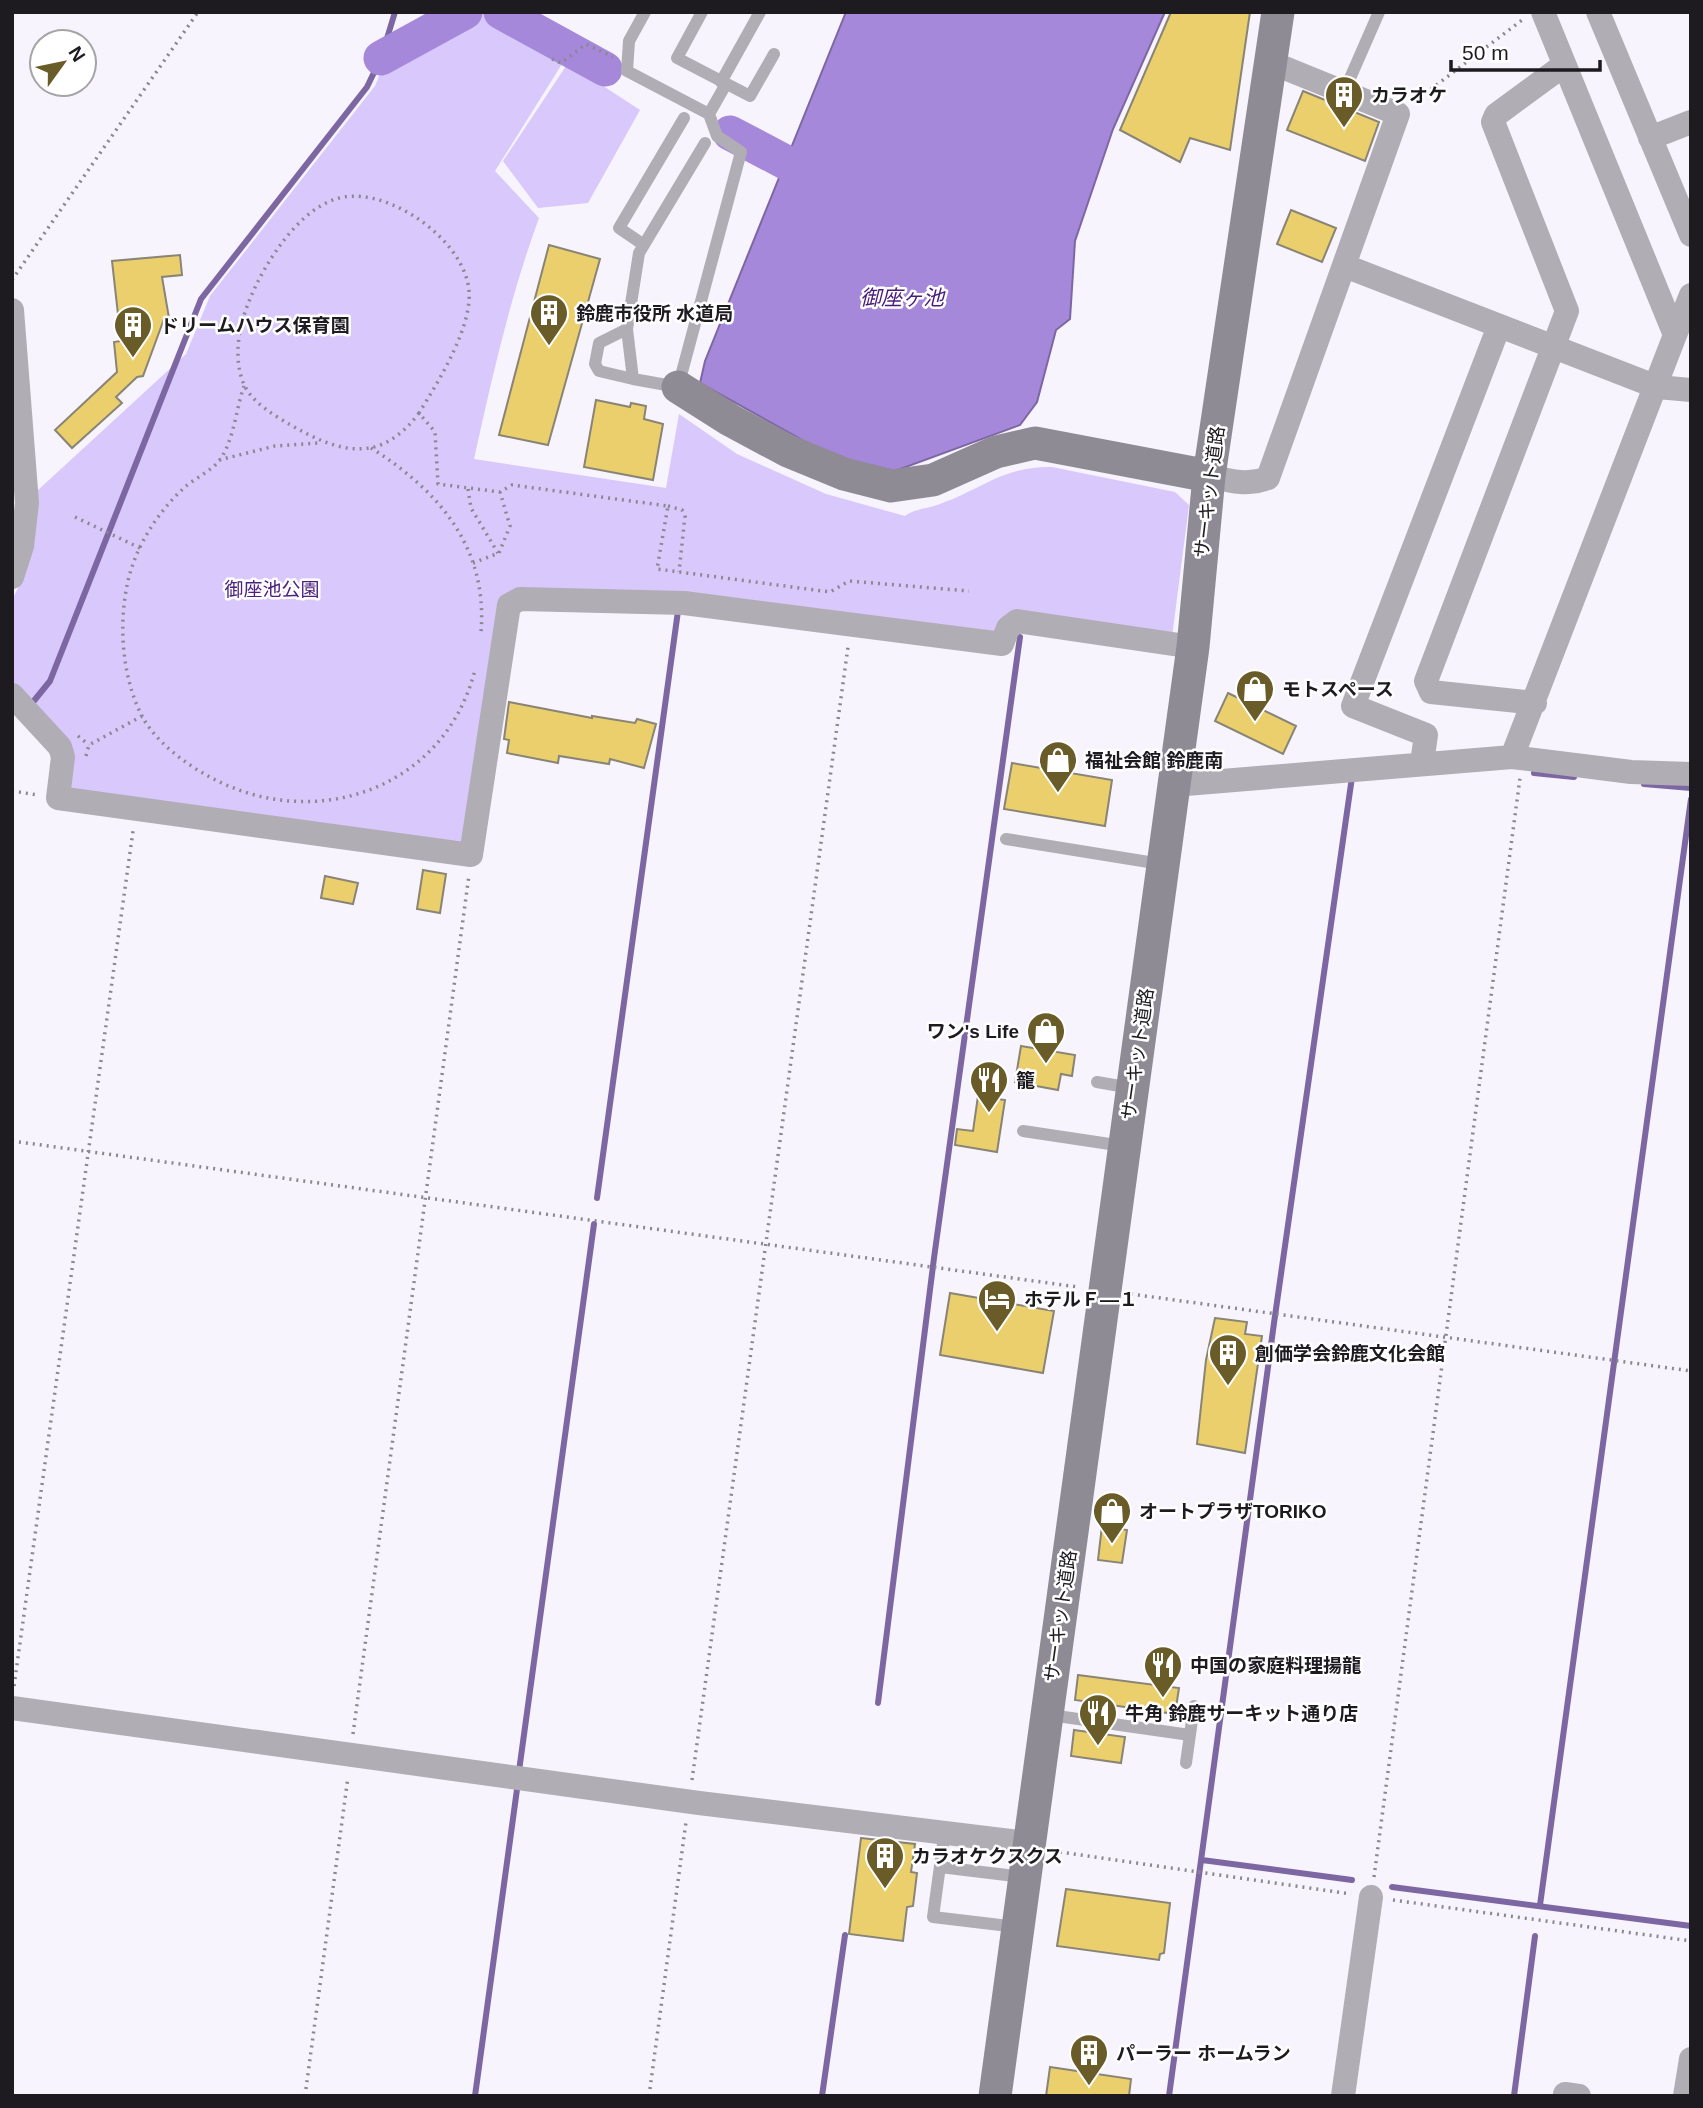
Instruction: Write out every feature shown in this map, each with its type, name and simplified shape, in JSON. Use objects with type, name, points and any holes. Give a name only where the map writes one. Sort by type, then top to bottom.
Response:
[{"type":"street","name":"サーキット道路","points":[[995,2096],[1193,647],[1209,477],[1278,12]]},
{"type":"street","points":[[1543,12],[1675,335]]},
{"type":"street","points":[[1598,12],[1691,235]]},
{"type":"street","points":[[678,387],[730,420],[788,451],[844,474],[891,486],[933,480],[996,453],[1035,443],[1247,483],[1268,478],[1398,114],[1270,62]]},
{"type":"street","points":[[1535,702],[1431,692],[1426,681],[1567,311],[1493,122],[1496,115],[1564,65]]},
{"type":"street","points":[[1650,138],[1691,122]]},
{"type":"street","points":[[1345,266],[1657,387],[1691,390]]},
{"type":"street","points":[[1517,758],[1535,702],[1691,295]]},
{"type":"street","points":[[12,310],[26,503],[22,546],[12,577]]},
{"type":"street","points":[[1422,763],[1426,735],[1353,706],[1499,326]]},
{"type":"street","points":[[12,695],[60,747],[63,757],[58,798],[471,855],[509,606],[520,599],[684,603],[1002,645],[1008,628],[1017,621],[1193,647]]},
{"type":"street","points":[[1174,785],[1422,763],[1517,758],[1631,772],[1691,774]]},
{"type":"street","points":[[13,1698],[351,1754],[1028,1843]]},
{"type":"street","points":[[1343,2096],[1371,1897]]},
{"type":"street","points":[[1685,2096],[1691,2059]]},
{"type":"lane","points":[[627,329],[599,343],[595,364],[599,371],[678,387],[741,152],[717,136],[709,114],[627,71],[629,41],[645,12]]},
{"type":"lane","points":[[702,12],[677,58],[750,96],[774,54]]},
{"type":"lane","points":[[709,114],[760,12]]},
{"type":"lane","points":[[1344,92],[1379,12]]},
{"type":"lane","points":[[644,245],[619,228],[684,118]]},
{"type":"lane","points":[[633,379],[627,329],[639,253],[705,143]]},
{"type":"lane","points":[[1006,839],[1163,864]]},
{"type":"lane","points":[[1097,1082],[1132,1088]]},
{"type":"lane","points":[[1023,1131],[1125,1147]]},
{"type":"lane","points":[[1186,1763],[1194,1706]]},
{"type":"lane","points":[[1046,1715],[1190,1735]]},
{"type":"lane","points":[[943,1843],[933,1917],[1017,1927]]},
{"type":"lane","points":[[940,1867],[1024,1877]]},
{"type":"path","points":[[12,280],[198,12]]},
{"type":"path","points":[[1398,114],[1532,12]]},
{"type":"path","points":[[552,60],[561,64],[586,44],[627,64]]},
{"type":"path","points":[[320,443],[269,412],[244,386],[238,364],[241,326],[260,280],[280,246],[307,215],[323,204],[345,197],[364,198],[395,207],[437,232],[452,247],[467,278],[469,291],[466,317],[439,380],[419,413],[396,438],[359,450],[320,443],[275,446],[219,460],[184,488],[161,513],[140,548],[126,589],[123,619],[125,665],[142,716],[184,760],[218,783],[292,803],[331,800],[365,793],[406,771],[425,755],[460,709],[477,663]]},
{"type":"path","points":[[219,460],[235,422],[244,386]]},
{"type":"path","points":[[419,413],[435,432],[438,484]]},
{"type":"path","points":[[370,448],[429,492],[455,524],[473,563],[480,602],[480,636]]},
{"type":"path","points":[[438,484],[500,492],[512,485],[682,510],[685,516],[679,572]]},
{"type":"path","points":[[429,492],[438,484]]},
{"type":"path","points":[[468,489],[471,508],[499,553]]},
{"type":"path","points":[[473,563],[499,553],[510,526],[500,492]]},
{"type":"path","points":[[668,506],[657,569],[830,592],[849,581],[968,591]]},
{"type":"path","points":[[75,517],[140,548]]},
{"type":"path","points":[[649,2096],[851,624]]},
{"type":"path","points":[[78,800],[89,745],[142,716]]},
{"type":"path","points":[[1371,1897],[1517,758]]},
{"type":"path","points":[[13,1698],[136,808]]},
{"type":"path","points":[[305,2096],[471,855]]},
{"type":"path","points":[[12,1141],[427,1199],[765,1242],[1691,1371]]},
{"type":"path","points":[[1028,1843],[1050,1851],[1212,1875],[1691,1941]]},
{"type":"green space","name":"御座池公園","points":[[478,12],[491,12],[567,56],[495,171],[539,218],[510,307],[474,459],[666,488],[679,414],[737,454],[826,494],[905,516],[955,498],[1007,474],[1035,468],[1052,467],[1175,492],[1189,505],[1172,637],[1000,632],[518,590],[469,839],[457,848],[68,794],[21,688],[12,682],[12,600],[21,582],[37,491],[186,354],[210,296],[375,86],[386,59],[398,61],[411,48]]},
{"type":"green space","points":[[568,63],[640,110],[588,203],[538,208],[503,161]]},
{"type":"water","name":"御座ヶ池","points":[[846,12],[1165,12],[1113,129],[1075,241],[1070,319],[1056,330],[1037,402],[1020,425],[895,471],[831,456],[700,383],[705,361]]},
{"type":"building","points":[[1171,12],[1250,12],[1230,150],[1190,138],[1180,162],[1120,130]]},
{"type":"building","name":"カラオケ","points":[[1303,91],[1379,122],[1365,161],[1287,130]]},
{"type":"building","points":[[1291,210],[1336,228],[1322,262],[1277,244]]},
{"type":"building","name":"鈴鹿市役所 水道局","points":[[549,245],[600,259],[548,445],[499,435]]},
{"type":"building","name":"ドリームハウス保育園","points":[[180,255],[182,275],[162,277],[169,318],[164,319],[143,376],[137,377],[116,397],[122,403],[72,448],[55,430],[117,372],[114,342],[121,341],[112,261]]},
{"type":"building","points":[[596,400],[630,407],[631,403],[646,406],[644,419],[663,424],[653,480],[584,467]]},
{"type":"building","name":"モトスペース","points":[[1228,693],[1296,726],[1283,754],[1215,721]]},
{"type":"building","points":[[509,702],[592,718],[635,723],[637,719],[656,724],[644,768],[610,759],[609,764],[559,756],[558,763],[507,753],[509,740],[504,739]]},
{"type":"building","name":"福祉会館 鈴鹿南","points":[[1012,763],[1112,780],[1105,826],[1004,809]]},
{"type":"building","points":[[423,870],[446,874],[440,913],[417,909]]},
{"type":"building","points":[[325,876],[358,883],[353,904],[321,898]]},
{"type":"building","name":"ワン's Life","points":[[1021,1046],[1075,1055],[1072,1076],[1061,1074],[1058,1090],[1015,1082]]},
{"type":"building","name":"籠","points":[[978,1096],[1005,1100],[997,1152],[955,1145],[957,1129],[973,1131]]},
{"type":"building","name":"ホテルＦ―１","points":[[950,1293],[1054,1311],[1043,1373],[940,1355]]},
{"type":"building","name":"創価学会鈴鹿文化会館","points":[[1215,1318],[1247,1322],[1245,1334],[1262,1336],[1245,1453],[1197,1444],[1206,1360]]},
{"type":"building","name":"オートプラザTORIKO","points":[[1102,1526],[1127,1530],[1122,1563],[1098,1560]]},
{"type":"building","points":[[1078,1675],[1179,1688],[1175,1714],[1075,1700]]},
{"type":"building","name":"牛角 鈴鹿サーキット通り店","points":[[1074,1730],[1125,1737],[1121,1763],[1071,1756]]},
{"type":"building","name":"カラオケクスクス","points":[[861,1838],[915,1844],[911,1872],[917,1873],[913,1906],[907,1907],[903,1941],[849,1934]]},
{"type":"building","points":[[1066,1889],[1170,1903],[1164,1953],[1160,1954],[1159,1960],[1057,1946]]},
{"type":"building","name":"パーラー ホームラン","points":[[1050,2067],[1131,2079],[1129,2096],[1046,2096]]},
{"type":"waterway","points":[[33,702],[50,681],[201,299],[367,87],[381,58],[395,12]]},
{"type":"waterway","points":[[381,58],[465,12]]},
{"type":"waterway","points":[[501,12],[605,69]]},
{"type":"waterway","points":[[730,133],[787,163]]},
{"type":"waterway","points":[[597,1198],[678,611]]},
{"type":"waterway","points":[[878,1703],[934,1258],[1020,637]]},
{"type":"waterway","points":[[1534,773],[1574,777]]},
{"type":"waterway","points":[[1169,2096],[1274,1323],[1352,777]]},
{"type":"waterway","points":[[1644,784],[1691,788]]},
{"type":"waterway","points":[[1540,1905],[1691,799]]},
{"type":"waterway","points":[[519,1771],[594,1224]]},
{"type":"waterway","points":[[475,2096],[518,1782]]},
{"type":"waterway","points":[[1202,1860],[1352,1880]]},
{"type":"waterway","points":[[1392,1887],[1691,1926]]},
{"type":"waterway","points":[[822,2096],[845,1935]]},
{"type":"waterway","points":[[1514,2096],[1535,1936]]},
{"type":"place","name":"カラオケ","points":[[1344,129]]},
{"type":"place","name":"鈴鹿市役所 水道局","points":[[549,347]]},
{"type":"place","name":"ドリームハウス保育園","points":[[133,359]]},
{"type":"place","name":"モトスペース","points":[[1255,723]]},
{"type":"place","name":"福祉会館 鈴鹿南","points":[[1058,794]]},
{"type":"place","name":"ワン's Life","points":[[1046,1065]]},
{"type":"place","name":"籠","points":[[989,1114]]},
{"type":"place","name":"ホテルＦ―１","points":[[997,1333]]},
{"type":"place","name":"創価学会鈴鹿文化会館","points":[[1228,1387]]},
{"type":"place","name":"オートプラザTORIKO","points":[[1112,1545]]},
{"type":"place","name":"中国の家庭料理揚龍","points":[[1163,1699]]},
{"type":"place","name":"牛角 鈴鹿サーキット通り店","points":[[1098,1747]]},
{"type":"place","name":"カラオケクスクス","points":[[885,1890]]},
{"type":"place","name":"パーラー ホームラン","points":[[1089,2087]]}]
